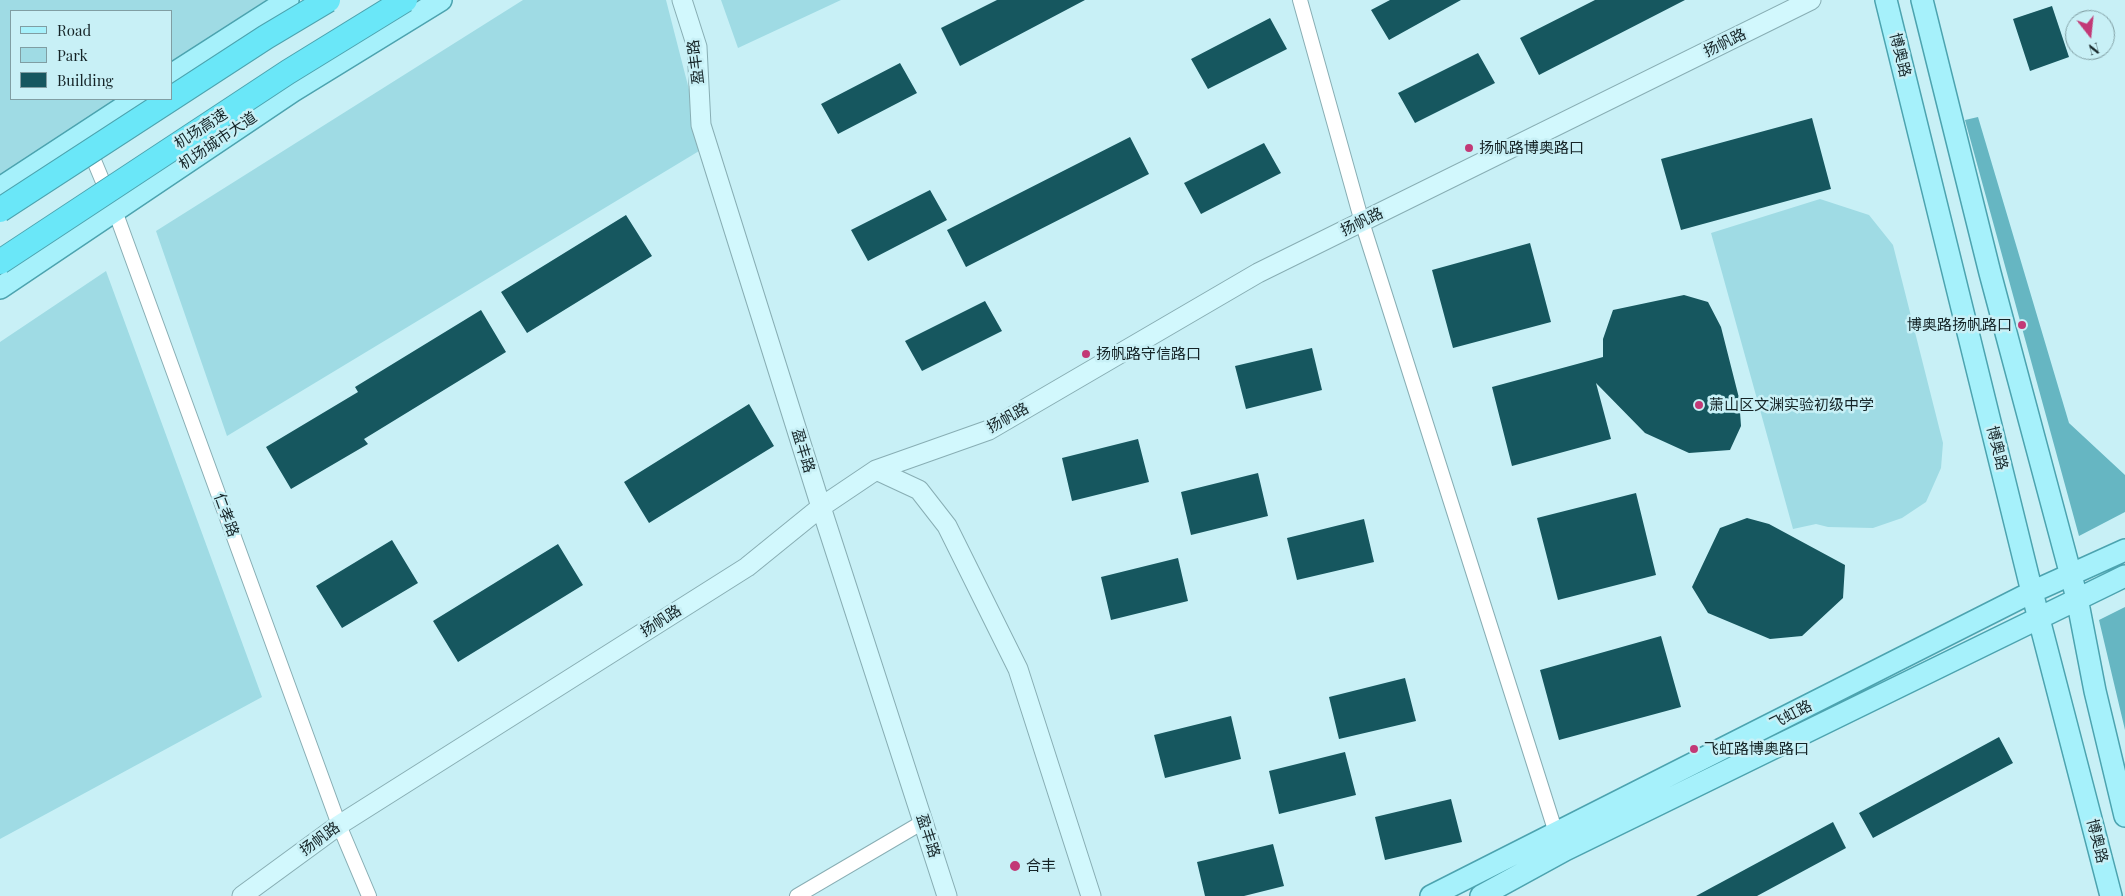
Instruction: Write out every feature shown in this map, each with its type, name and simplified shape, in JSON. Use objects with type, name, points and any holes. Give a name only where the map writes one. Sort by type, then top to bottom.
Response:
[{"type":"highway","points":[[172,98],[266,37],[328,0]]},
{"type":"highway","name":"机场高速","points":[[0,262],[288,72],[405,0]]},
{"type":"highway","points":[[0,210],[169,100]]},
{"type":"main road","points":[[172,74],[288,0]]},
{"type":"main road","name":"机场城市大道","points":[[0,288],[294,91],[440,0]]},
{"type":"main road","name":"博奥路","points":[[1886,0],[2032,592],[2111,896]]},
{"type":"main road","points":[[1922,0],[1990,273],[2077,598],[2095,691],[2125,816]]},
{"type":"main road","points":[[0,188],[134,100]]},
{"type":"main road","name":"飞虹路","points":[[1431,896],[2032,592],[2125,550]]},
{"type":"main road","name":"飞虹路","points":[[1481,896],[1565,850],[2125,576]]},
{"type":"street","name":"盈丰路","points":[[682,0],[697,47],[701,125],[821,507],[948,896]]},
{"type":"street","points":[[1300,0],[1362,222],[1556,833]]},
{"type":"street","name":"扬帆路","points":[[242,896],[340,825],[747,567],[821,507],[876,470],[989,430],[1258,273],[1811,0]]},
{"type":"street","name":"仁孝路","points":[[83,133],[115,211],[340,825],[369,896]]},
{"type":"street","points":[[876,470],[919,490],[947,526],[1018,669],[1091,896]]},
{"type":"street","points":[[797,896],[923,822]]},
{"type":"green space","points":[[0,0],[266,0],[172,62],[172,10],[10,10],[10,100],[115,100],[0,176]]},
{"type":"green space","points":[[523,0],[666,0],[704,148],[227,436],[156,231]]},
{"type":"green space","points":[[721,0],[841,0],[738,48]]},
{"type":"green space","points":[[1820,199],[1869,215],[1893,245],[1943,443],[1941,468],[1926,502],[1902,518],[1873,528],[1828,527],[1816,524],[1793,529],[1711,233]]},
{"type":"green space","points":[[106,271],[262,697],[0,839],[0,342]]},
{"type":"shaded area","points":[[1978,117],[2069,423],[2125,475],[2125,512],[2079,536],[1965,120]]},
{"type":"shaded area","points":[[2125,607],[2125,730],[2099,620]]},
{"type":"building","points":[[997,0],[1085,0],[960,66],[941,28]]},
{"type":"building","points":[[1390,0],[1461,0],[1389,40],[1371,10]]},
{"type":"building","points":[[1595,0],[1685,0],[1539,75],[1520,38]]},
{"type":"building","points":[[2052,6],[2065,45],[2065,58],[2030,71],[2013,19]]},
{"type":"building","points":[[1270,18],[1287,49],[1208,89],[1191,59]]},
{"type":"building","points":[[1478,53],[1495,83],[1415,123],[1398,93]]},
{"type":"building","points":[[900,63],[917,93],[838,134],[821,104]]},
{"type":"building","points":[[1812,118],[1831,189],[1681,230],[1661,159]]},
{"type":"building","points":[[1130,137],[1149,174],[966,267],[947,230]]},
{"type":"building","points":[[1264,143],[1281,173],[1201,214],[1184,183]]},
{"type":"building","points":[[930,190],[947,220],[868,261],[851,230]]},
{"type":"building","points":[[626,215],[652,256],[527,333],[501,292]]},
{"type":"building","points":[[1530,243],[1551,322],[1453,348],[1432,270]]},
{"type":"building","points":[[1684,295],[1708,302],[1721,327],[1739,398],[1741,426],[1730,450],[1689,453],[1645,433],[1596,383],[1611,439],[1512,466],[1492,387],[1603,357],[1603,339],[1613,310]]},
{"type":"building","points":[[985,301],[1002,331],[922,371],[905,341]]},
{"type":"building","points":[[481,310],[506,352],[364,439],[368,444],[291,489],[266,447],[358,392],[355,387]]},
{"type":"building","points":[[1312,348],[1322,390],[1246,409],[1235,366]]},
{"type":"building","points":[[749,404],[774,446],[649,523],[624,482]]},
{"type":"building","points":[[1138,439],[1149,482],[1072,501],[1062,458]]},
{"type":"building","points":[[1258,473],[1268,516],[1191,535],[1181,492]]},
{"type":"building","points":[[1636,493],[1656,575],[1558,600],[1537,518]]},
{"type":"building","points":[[1747,518],[1769,524],[1845,565],[1843,598],[1802,636],[1770,639],[1708,613],[1692,587],[1720,528]]},
{"type":"building","points":[[1364,519],[1374,562],[1297,580],[1287,538]]},
{"type":"building","points":[[392,540],[418,583],[342,628],[316,586]]},
{"type":"building","points":[[558,544],[583,585],[458,662],[433,621]]},
{"type":"building","points":[[1178,558],[1188,601],[1111,620],[1101,577]]},
{"type":"building","points":[[1661,636],[1681,707],[1559,740],[1540,670]]},
{"type":"building","points":[[1405,678],[1416,721],[1339,739],[1329,697]]},
{"type":"building","points":[[1231,716],[1241,759],[1165,778],[1154,735]]},
{"type":"building","points":[[1999,737],[2013,763],[1873,838],[1859,813]]},
{"type":"building","points":[[1345,752],[1356,795],[1279,814],[1269,771]]},
{"type":"building","points":[[1451,799],[1462,842],[1385,860],[1375,817]]},
{"type":"building","points":[[1833,822],[1846,848],[1757,896],[1696,896]]},
{"type":"building","points":[[1273,844],[1284,886],[1244,896],[1205,896],[1197,862]]},
{"type":"place","name":"扬帆路博奥路口","points":[[1469,148]]},
{"type":"place","name":"博奥路扬帆路口","points":[[2022,325]]},
{"type":"place","name":"扬帆路守信路口","points":[[1086,354]]},
{"type":"place","name":"萧山区文渊实验初级中学","points":[[1699,405]]},
{"type":"place","name":"飞虹路博奥路口","points":[[1694,749]]},
{"type":"place","name":"合丰","points":[[1015,866]]}]
